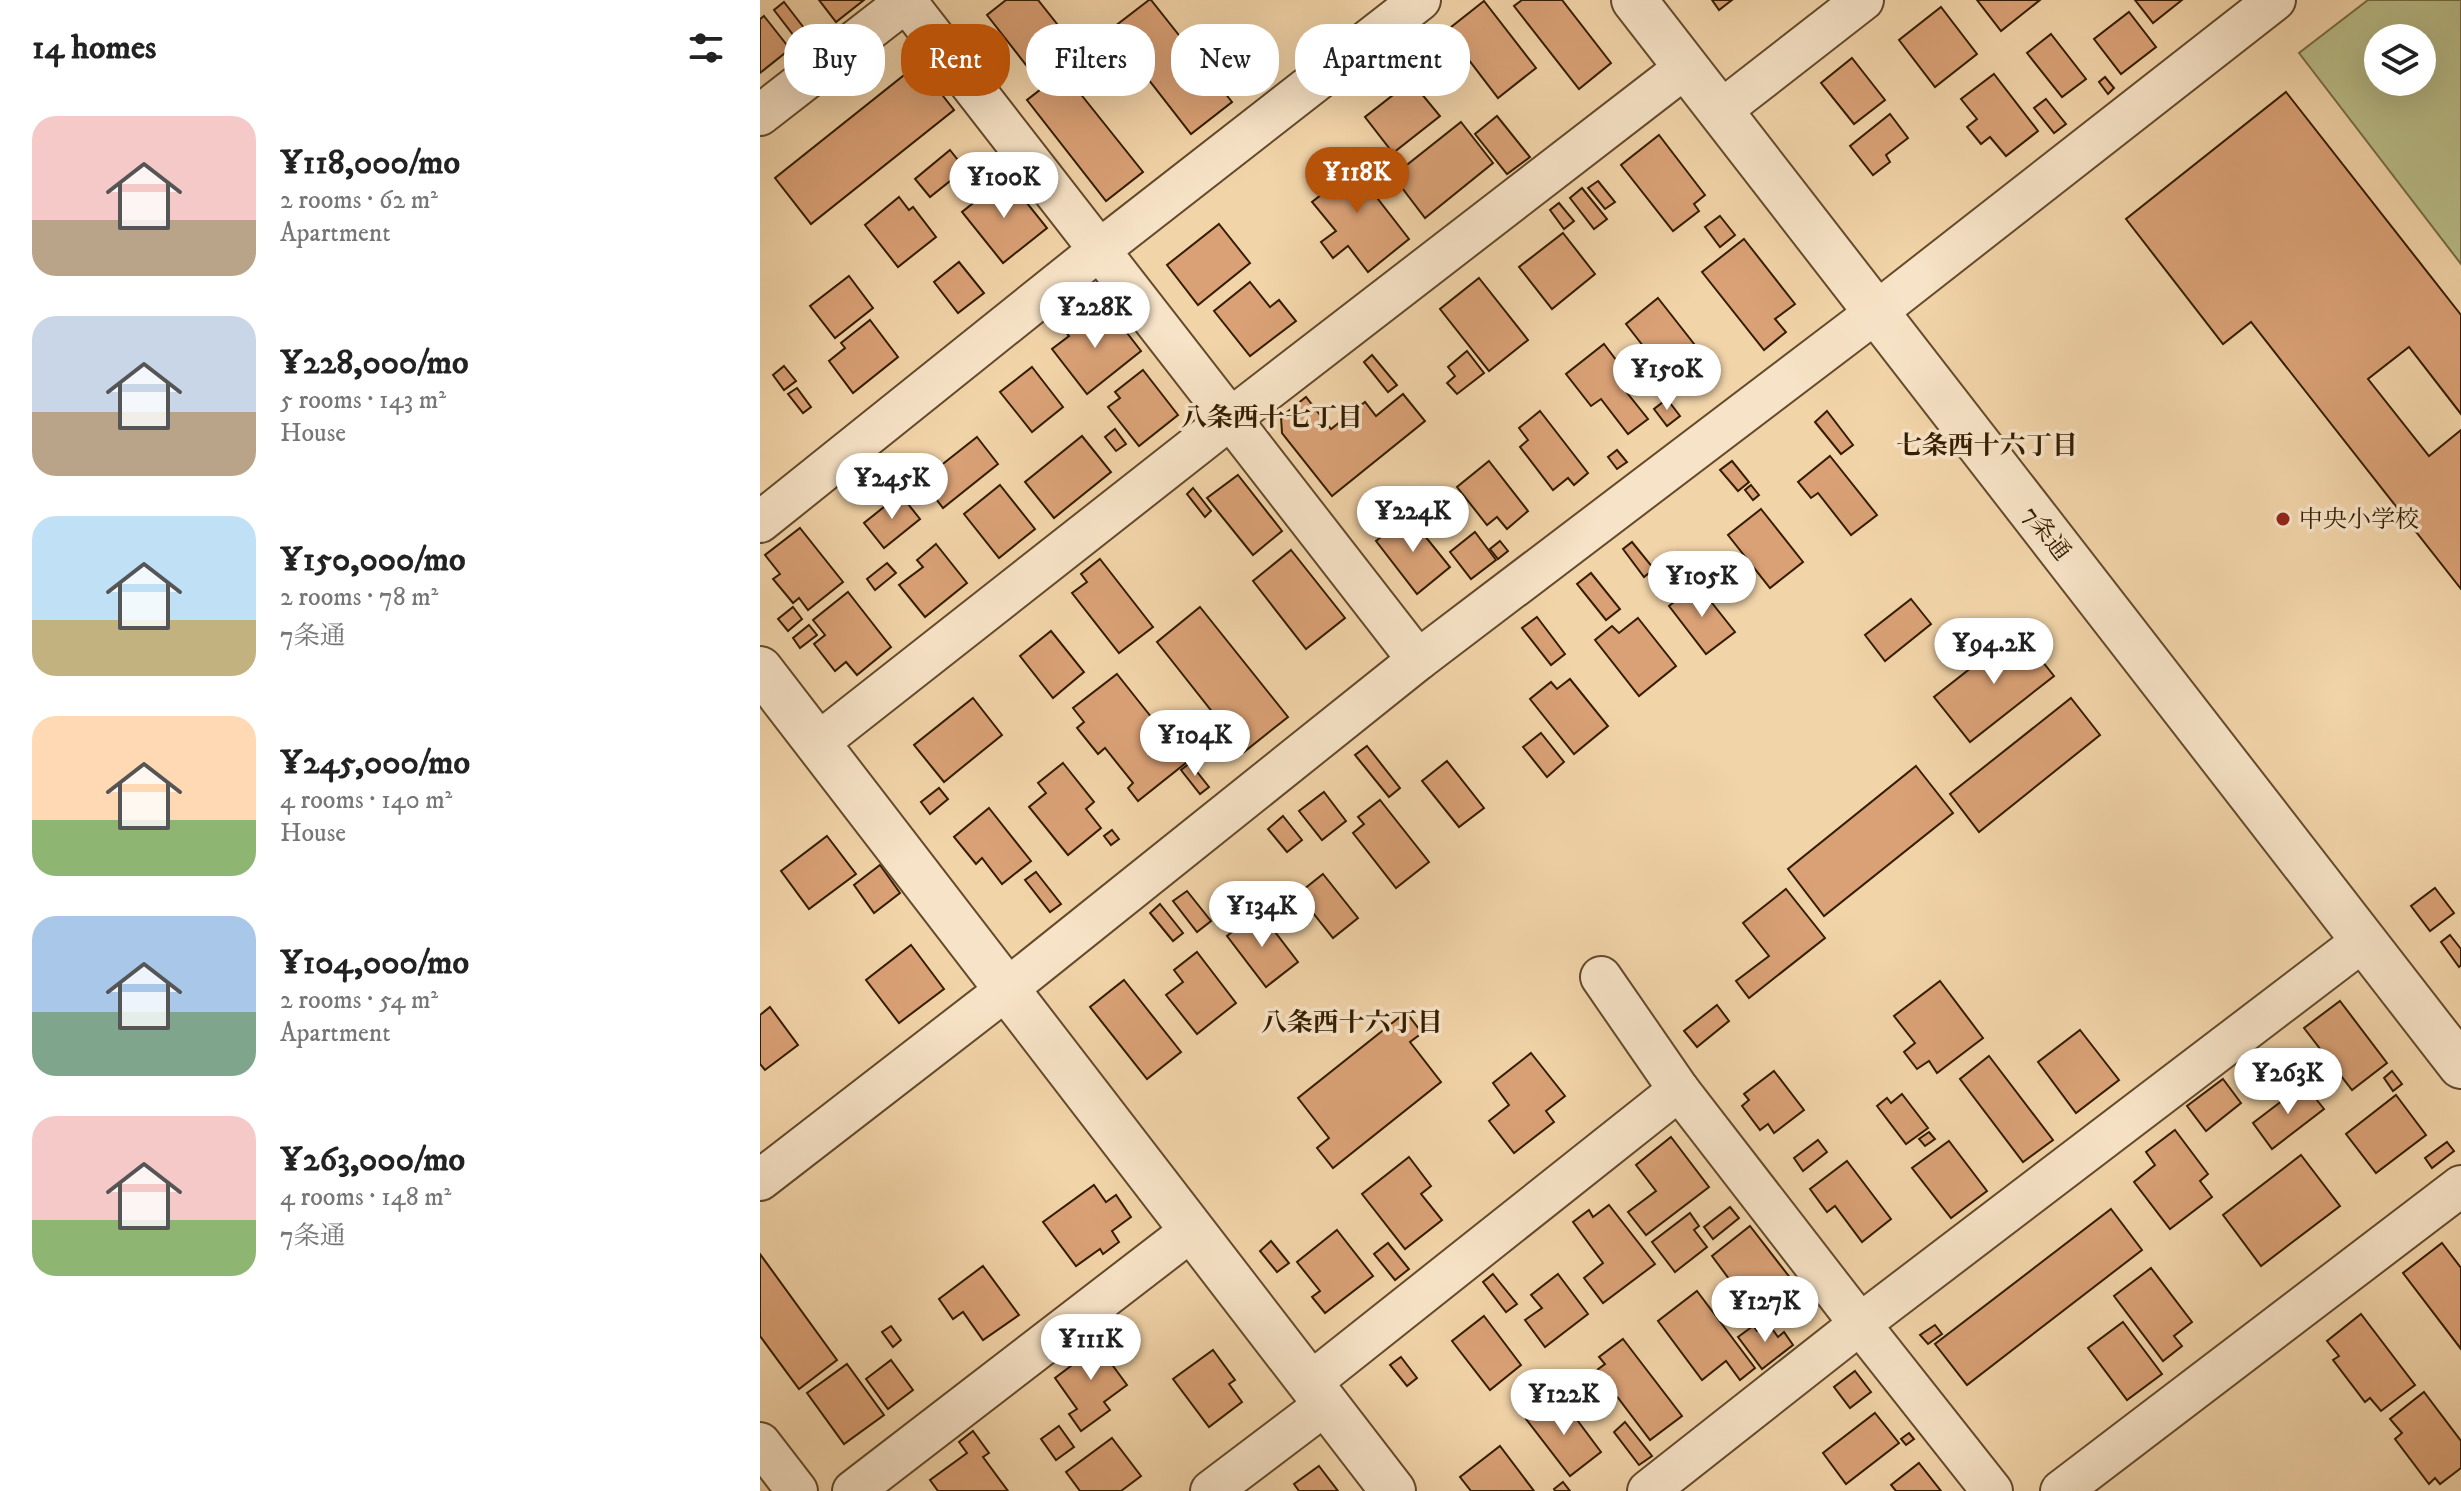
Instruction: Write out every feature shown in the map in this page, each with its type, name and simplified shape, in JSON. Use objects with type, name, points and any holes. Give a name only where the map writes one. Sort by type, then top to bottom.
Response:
[{"type":"street","points":[[760,522],[1098,251],[1420,0]]},
{"type":"street","name":"7条通","points":[[1634,0],[2461,1066]]},
{"type":"street","points":[[1719,112],[1863,0]]},
{"type":"street","points":[[760,1180],[1007,989],[1418,660],[1875,313],[2275,0]]},
{"type":"street","points":[[760,115],[906,1],[1418,660]]},
{"type":"street","points":[[818,743],[1230,419],[1686,67]]},
{"type":"street","points":[[760,669],[1393,1491]]},
{"type":"street","points":[[1648,1491],[1860,1324],[2364,940]]},
{"type":"street","points":[[1601,977],[1679,1090],[1992,1491]]},
{"type":"street","points":[[1211,1491],[1318,1394],[1679,1090]]},
{"type":"street","points":[[2061,1491],[2461,1186]]},
{"type":"street","points":[[853,1491],[1192,1230]]},
{"type":"street","points":[[760,1443],[797,1491]]},
{"type":"green space","points":[[2368,0],[2461,0],[2461,264],[2299,53]]},
{"type":"building","points":[[819,0],[864,0],[836,22]]},
{"type":"building","points":[[1006,0],[1038,0],[1057,24],[1026,24],[1026,65],[1010,44],[1010,24],[994,24],[987,15]]},
{"type":"building","points":[[1151,0],[1171,25],[1171,96],[1227,96],[1232,102],[1191,134],[1155,88],[1155,24],[1118,24]]},
{"type":"building","points":[[1522,0],[1562,0],[1611,63],[1579,89],[1514,6]]},
{"type":"building","points":[[1712,0],[1732,0],[1719,10]]},
{"type":"building","points":[[1977,0],[2040,0],[2001,31]]},
{"type":"building","points":[[2135,0],[2182,0],[2153,23]]},
{"type":"building","points":[[1484,1],[1536,68],[1498,98],[1470,62],[1470,24],[1455,24]]},
{"type":"building","points":[[784,2],[801,24],[785,24],[774,10]]},
{"type":"building","points":[[1941,7],[1977,54],[1935,87],[1899,40]]},
{"type":"building","points":[[2129,12],[2156,47],[2121,74],[2094,39]]},
{"type":"building","points":[[764,16],[784,41],[784,54],[760,73],[760,19]]},
{"type":"building","points":[[2051,34],[2086,79],[2062,97],[2027,53]]},
{"type":"building","points":[[1852,58],[1885,100],[1854,124],[1821,83]]},
{"type":"building","points":[[1994,74],[2038,131],[2006,156],[1990,137],[1981,144],[1967,127],[1977,119],[1961,99]]},
{"type":"building","points":[[2105,77],[2114,88],[2108,94],[2099,82]]},
{"type":"building","points":[[901,78],[901,96],[943,96],[954,110],[811,224],[775,178],[878,96],[885,96],[885,90]]},
{"type":"building","points":[[2286,92],[2461,315],[2461,414],[2409,347],[2368,379],[2429,456],[2461,430],[2461,589],[2251,322],[2223,344],[2126,219]]},
{"type":"building","points":[[1032,96],[1082,96],[1143,172],[1106,201],[1027,100]]},
{"type":"building","points":[[1392,96],[1423,96],[1440,116],[1393,153],[1365,117]]},
{"type":"building","points":[[2046,99],[2066,124],[2054,133],[2034,108]]},
{"type":"building","points":[[1890,114],[1908,138],[1886,155],[1890,162],[1873,175],[1850,146]]},
{"type":"building","points":[[1497,116],[1530,157],[1507,174],[1475,134]]},
{"type":"building","points":[[1461,122],[1493,163],[1425,218],[1393,176]]},
{"type":"building","points":[[1659,135],[1705,195],[1694,204],[1699,211],[1673,231],[1621,165]]},
{"type":"building","points":[[950,150],[965,169],[930,197],[915,179]]},
{"type":"building","points":[[1330,153],[1341,167],[1354,157],[1377,186],[1371,190],[1409,239],[1368,272],[1348,246],[1333,258],[1321,242],[1336,231],[1312,202],[1335,184],[1319,163]]},
{"type":"building","points":[[1006,177],[1047,228],[1003,263],[962,212]]},
{"type":"building","points":[[1598,181],[1615,202],[1605,209],[1588,188]]},
{"type":"building","points":[[1582,188],[1607,219],[1594,229],[1570,198]]},
{"type":"building","points":[[899,197],[909,210],[913,207],[936,237],[898,267],[865,225]]},
{"type":"building","points":[[1559,203],[1574,221],[1564,229],[1550,210]]},
{"type":"building","points":[[1720,216],[1735,235],[1720,247],[1705,227]]},
{"type":"building","points":[[1219,224],[1250,263],[1198,305],[1167,265]]},
{"type":"building","points":[[1563,233],[1595,274],[1552,309],[1519,267]]},
{"type":"building","points":[[1744,239],[1795,304],[1775,319],[1786,332],[1764,350],[1702,272]]},
{"type":"building","points":[[959,262],[984,293],[958,313],[934,282]]},
{"type":"building","points":[[849,276],[873,308],[835,338],[810,306]]},
{"type":"building","points":[[1479,278],[1528,340],[1489,371],[1440,309]]},
{"type":"building","points":[[1250,282],[1270,307],[1279,300],[1296,321],[1250,356],[1214,311]]},
{"type":"building","points":[[1658,298],[1702,354],[1654,392],[1639,373],[1654,360],[1626,324]]},
{"type":"building","points":[[1093,307],[1109,327],[1117,320],[1141,351],[1087,394],[1052,349],[1069,336],[1064,330]]},
{"type":"building","points":[[870,320],[898,357],[853,393],[829,361],[845,348],[841,343]]},
{"type":"building","points":[[1604,344],[1629,377],[1620,384],[1648,419],[1628,434],[1601,399],[1591,406],[1566,374]]},
{"type":"building","points":[[1467,351],[1484,373],[1457,394],[1447,383],[1455,376],[1448,367]]},
{"type":"building","points":[[1372,355],[1397,385],[1388,392],[1364,362]]},
{"type":"building","points":[[784,366],[796,381],[784,390],[773,375]]},
{"type":"building","points":[[1032,367],[1063,407],[1032,432],[1000,392]]},
{"type":"building","points":[[1143,370],[1178,415],[1139,446],[1108,407],[1120,398],[1115,392]]},
{"type":"building","points":[[797,388],[811,407],[803,413],[788,394]]},
{"type":"building","points":[[1403,394],[1425,421],[1332,496],[1282,433],[1281,417],[1306,397],[1331,429],[1365,402],[1376,416]]},
{"type":"building","points":[[1667,399],[1680,416],[1667,426],[1654,409]]},
{"type":"building","points":[[1540,411],[1588,473],[1574,485],[1568,478],[1553,490],[1520,447],[1528,440],[1519,428]]},
{"type":"building","points":[[1827,411],[1853,445],[1841,454],[1815,422]]},
{"type":"building","points":[[1115,429],[1126,444],[1116,451],[1105,437]]},
{"type":"building","points":[[1082,436],[1111,472],[1054,518],[1025,482]]},
{"type":"building","points":[[977,437],[998,464],[943,508],[917,474],[933,461],[939,467]]},
{"type":"building","points":[[1617,450],[1627,462],[1617,469],[1608,457]]},
{"type":"building","points":[[1830,456],[1877,515],[1851,535],[1818,493],[1811,498],[1798,482]]},
{"type":"building","points":[[1489,461],[1528,511],[1507,529],[1497,517],[1487,525],[1457,487]]},
{"type":"building","points":[[1732,461],[1749,482],[1738,491],[1720,470]]},
{"type":"building","points":[[1238,475],[1282,531],[1253,555],[1207,498]]},
{"type":"building","points":[[1000,485],[1035,529],[999,558],[964,514]]},
{"type":"building","points":[[1751,485],[1759,495],[1753,500],[1745,490]]},
{"type":"building","points":[[1193,488],[1211,511],[1205,517],[1187,494]]},
{"type":"building","points":[[900,494],[920,519],[884,548],[864,523]]},
{"type":"building","points":[[1761,509],[1803,562],[1770,588],[1728,535]]},
{"type":"building","points":[[1408,515],[1450,567],[1417,594],[1376,541]]},
{"type":"building","points":[[800,528],[843,582],[808,610],[799,598],[793,603],[773,579],[780,574],[765,555]]},
{"type":"building","points":[[1475,532],[1496,560],[1471,579],[1450,552]]},
{"type":"building","points":[[1500,541],[1508,551],[1498,559],[1490,549]]},
{"type":"building","points":[[1632,542],[1654,569],[1644,577],[1623,549]]},
{"type":"building","points":[[936,544],[967,583],[925,617],[899,585],[923,567],[917,560]]},
{"type":"building","points":[[1291,550],[1345,618],[1306,649],[1253,581]]},
{"type":"building","points":[[1100,559],[1153,627],[1119,653],[1072,593],[1087,582],[1081,574]]},
{"type":"building","points":[[887,563],[896,573],[875,590],[867,579]]},
{"type":"building","points":[[1591,573],[1620,609],[1606,620],[1577,584]]},
{"type":"building","points":[[1697,584],[1735,632],[1706,654],[1669,606]]},
{"type":"building","points":[[848,592],[891,647],[857,675],[846,662],[835,671],[814,644],[825,635],[813,620]]},
{"type":"building","points":[[1911,599],[1931,624],[1885,661],[1865,635]]},
{"type":"building","points":[[793,607],[802,619],[788,631],[778,619]]},
{"type":"building","points":[[1200,607],[1288,717],[1244,752],[1157,642]]},
{"type":"building","points":[[1537,617],[1565,654],[1551,665],[1522,628]]},
{"type":"building","points":[[1638,618],[1676,666],[1639,696],[1595,640],[1612,626],[1619,633]]},
{"type":"building","points":[[809,625],[817,635],[800,648],[793,638]]},
{"type":"building","points":[[1051,631],[1084,672],[1053,698],[1020,656]]},
{"type":"building","points":[[2018,631],[2054,676],[1970,742],[1934,697]]},
{"type":"building","points":[[1117,674],[1187,762],[1138,801],[1128,788],[1133,783],[1105,748],[1098,754],[1077,728],[1084,722],[1073,708]]},
{"type":"building","points":[[1570,679],[1608,726],[1574,754],[1530,699],[1551,682],[1557,689]]},
{"type":"building","points":[[973,698],[1002,735],[944,782],[914,745]]},
{"type":"building","points":[[2071,698],[2100,735],[1979,832],[1950,794]]},
{"type":"building","points":[[1541,733],[1564,762],[1547,777],[1523,747]]},
{"type":"building","points":[[1367,746],[1400,788],[1389,797],[1355,755]]},
{"type":"building","points":[[1447,761],[1484,808],[1459,827],[1422,781]]},
{"type":"building","points":[[1063,763],[1094,802],[1086,809],[1101,828],[1068,855],[1029,807],[1046,793],[1038,783]]},
{"type":"building","points":[[1190,763],[1209,787],[1200,794],[1181,770]]},
{"type":"building","points":[[1916,766],[1953,813],[1824,916],[1788,869]]},
{"type":"building","points":[[939,788],[948,799],[930,814],[921,802]]},
{"type":"building","points":[[1324,792],[1346,821],[1322,840],[1299,811]]},
{"type":"building","points":[[1380,800],[1429,862],[1396,888],[1353,833],[1364,824],[1358,817]]},
{"type":"building","points":[[989,808],[1031,861],[1002,884],[982,858],[976,864],[954,837]]},
{"type":"building","points":[[1283,816],[1302,840],[1287,852],[1268,829]]},
{"type":"building","points":[[1112,830],[1119,839],[1111,845],[1104,836]]},
{"type":"building","points":[[827,836],[856,874],[809,909],[781,871]]},
{"type":"building","points":[[880,865],[900,893],[874,913],[854,885]]},
{"type":"building","points":[[1036,872],[1061,904],[1050,912],[1025,880]]},
{"type":"building","points":[[1323,874],[1358,918],[1333,938],[1298,894]]},
{"type":"building","points":[[2435,888],[2454,913],[2430,931],[2411,906]]},
{"type":"building","points":[[1786,889],[1825,938],[1749,998],[1736,981],[1769,956],[1743,923]]},
{"type":"building","points":[[1187,891],[1211,921],[1197,932],[1173,901]]},
{"type":"building","points":[[1160,904],[1183,933],[1173,941],[1150,913]]},
{"type":"building","points":[[1259,911],[1298,962],[1266,987],[1227,936]]},
{"type":"building","points":[[2450,935],[2461,949],[2459,967],[2441,942]]},
{"type":"building","points":[[911,945],[944,989],[899,1023],[866,980]]},
{"type":"building","points":[[1197,952],[1236,1003],[1197,1034],[1166,995],[1183,982],[1174,970]]},
{"type":"building","points":[[1124,980],[1181,1052],[1147,1079],[1090,1007]]},
{"type":"building","points":[[1940,981],[1983,1038],[1937,1073],[1929,1061],[1917,1069],[1904,1052],[1915,1043],[1894,1016]]},
{"type":"building","points":[[2340,1001],[2387,1063],[2352,1090],[2304,1028]]},
{"type":"building","points":[[1717,1005],[1729,1021],[1697,1047],[1684,1031]]},
{"type":"building","points":[[770,1007],[798,1045],[765,1070],[760,1064],[760,1015]]},
{"type":"building","points":[[1406,1012],[1422,1033],[1410,1042],[1441,1082],[1333,1168],[1317,1148],[1329,1138],[1298,1098]]},
{"type":"building","points":[[2080,1030],[2119,1080],[2076,1113],[2038,1062]]},
{"type":"building","points":[[1531,1053],[1565,1096],[1546,1111],[1554,1122],[1514,1153],[1489,1121],[1509,1105],[1493,1083]]},
{"type":"building","points":[[1989,1056],[2053,1140],[2023,1162],[1960,1079]]},
{"type":"building","points":[[1774,1071],[1804,1110],[1774,1133],[1768,1124],[1760,1130],[1742,1106],[1749,1100],[1744,1094]]},
{"type":"building","points":[[2392,1071],[2402,1084],[2393,1091],[2384,1078]]},
{"type":"building","points":[[2223,1079],[2241,1103],[2206,1131],[2187,1106]]},
{"type":"building","points":[[2304,1084],[2324,1109],[2272,1149],[2253,1123]]},
{"type":"building","points":[[1902,1094],[1928,1128],[1906,1144],[1877,1106],[1887,1098],[1891,1103]]},
{"type":"building","points":[[2396,1095],[2426,1135],[2376,1173],[2346,1134]]},
{"type":"building","points":[[2175,1130],[2208,1174],[2200,1181],[2212,1197],[2170,1229],[2134,1182],[2155,1165],[2146,1152]]},
{"type":"building","points":[[1929,1132],[1935,1139],[1925,1146],[1919,1139]]},
{"type":"building","points":[[1671,1137],[1709,1187],[1646,1235],[1628,1212],[1656,1191],[1636,1165]]},
{"type":"building","points":[[1818,1140],[1827,1152],[1803,1171],[1794,1158]]},
{"type":"building","points":[[1949,1141],[1987,1191],[1951,1218],[1912,1168]]},
{"type":"building","points":[[2447,1142],[2454,1151],[2432,1168],[2425,1158]]},
{"type":"building","points":[[2301,1155],[2340,1206],[2261,1266],[2223,1215]]},
{"type":"building","points":[[1409,1157],[1431,1186],[1421,1194],[1442,1220],[1405,1249],[1362,1194]]},
{"type":"building","points":[[1847,1161],[1891,1219],[1862,1242],[1835,1206],[1827,1212],[1810,1189]]},
{"type":"building","points":[[1094,1185],[1106,1202],[1116,1195],[1131,1217],[1112,1231],[1119,1242],[1103,1254],[1100,1249],[1076,1266],[1043,1222]]},
{"type":"building","points":[[1609,1205],[1655,1264],[1603,1303],[1584,1278],[1603,1263],[1573,1222],[1589,1210],[1593,1217]]},
{"type":"building","points":[[1730,1207],[1739,1218],[1713,1239],[1704,1227]]},
{"type":"building","points":[[2111,1209],[2142,1250],[1967,1385],[1935,1344]]},
{"type":"building","points":[[1690,1213],[1699,1226],[1694,1230],[1707,1247],[1675,1272],[1652,1242]]},
{"type":"building","points":[[1750,1226],[1798,1288],[1789,1295],[1796,1305],[1781,1316],[1773,1307],[1758,1318],[1712,1256]]},
{"type":"building","points":[[1337,1230],[1373,1276],[1325,1313],[1312,1297],[1320,1291],[1297,1262]]},
{"type":"building","points":[[1271,1241],[1289,1263],[1277,1272],[1260,1251]]},
{"type":"building","points":[[1388,1243],[1409,1269],[1395,1280],[1374,1254]]},
{"type":"building","points":[[2442,1243],[2461,1268],[2461,1349],[2403,1273]]},
{"type":"building","points":[[760,1254],[837,1360],[799,1389],[760,1336]]},
{"type":"building","points":[[983,1266],[1019,1315],[983,1340],[963,1312],[953,1319],[939,1299]]},
{"type":"building","points":[[2151,1268],[2192,1322],[2174,1336],[2182,1346],[2163,1361],[2114,1296]]},
{"type":"building","points":[[1493,1274],[1517,1304],[1506,1312],[1483,1282]]},
{"type":"building","points":[[1558,1274],[1588,1314],[1545,1347],[1525,1320],[1542,1308],[1531,1295]]},
{"type":"building","points":[[1697,1291],[1755,1368],[1740,1380],[1726,1361],[1702,1380],[1658,1321]]},
{"type":"building","points":[[2361,1314],[2415,1385],[2381,1411],[2370,1398],[2365,1402],[2333,1360],[2339,1356],[2327,1341]]},
{"type":"building","points":[[1484,1316],[1521,1365],[1490,1390],[1452,1341]]},
{"type":"building","points":[[2123,1322],[2162,1374],[2127,1400],[2088,1348]]},
{"type":"building","points":[[1768,1323],[1778,1337],[1784,1332],[1793,1345],[1762,1369],[1738,1337],[1753,1326],[1757,1331]]},
{"type":"building","points":[[1935,1325],[1942,1334],[1928,1344],[1920,1335]]},
{"type":"building","points":[[891,1326],[901,1340],[893,1347],[882,1332]]},
{"type":"building","points":[[1100,1330],[1113,1349],[1105,1355],[1127,1385],[1104,1402],[1110,1410],[1081,1431],[1069,1414],[1077,1409],[1055,1378],[1092,1350],[1085,1340]]},
{"type":"building","points":[[1623,1339],[1682,1416],[1650,1440],[1597,1370],[1605,1364],[1599,1357]]},
{"type":"building","points":[[1213,1350],[1235,1380],[1229,1384],[1242,1402],[1209,1427],[1173,1379]]},
{"type":"building","points":[[1401,1357],[1417,1378],[1407,1386],[1390,1365]]},
{"type":"building","points":[[891,1360],[913,1390],[888,1409],[866,1379]]},
{"type":"building","points":[[847,1364],[884,1415],[844,1444],[807,1393]]},
{"type":"building","points":[[1855,1371],[1871,1392],[1850,1408],[1834,1387]]},
{"type":"building","points":[[2424,1392],[2461,1441],[2461,1468],[2440,1484],[2435,1478],[2429,1484],[2395,1439],[2402,1433],[2390,1419]]},
{"type":"building","points":[[1563,1401],[1601,1452],[1570,1476],[1526,1419],[1547,1403],[1553,1409]]},
{"type":"building","points":[[1875,1413],[1899,1443],[1846,1484],[1823,1453]]},
{"type":"building","points":[[1625,1422],[1652,1456],[1639,1465],[1614,1432]]},
{"type":"building","points":[[1059,1426],[1074,1447],[1056,1460],[1041,1439]]},
{"type":"building","points":[[973,1431],[989,1453],[983,1457],[1008,1491],[938,1491],[930,1480],[967,1453],[959,1442]]},
{"type":"building","points":[[1909,1433],[1914,1439],[1906,1445],[1901,1439]]},
{"type":"building","points":[[1112,1438],[1141,1476],[1121,1491],[1080,1491],[1066,1472]]},
{"type":"building","points":[[1500,1446],[1534,1491],[1471,1491],[1460,1477]]},
{"type":"building","points":[[1919,1463],[1941,1491],[1896,1491],[1891,1485]]},
{"type":"building","points":[[1319,1466],[1338,1491],[1299,1491],[1294,1484]]},
{"type":"building","points":[[1563,1482],[1570,1491],[1555,1491],[1554,1489]]},
{"type":"place","name":"中央小学校","points":[[2283,519]]},
{"type":"district","name":"八条西十七丁目","points":[[1272,417]]},
{"type":"district","name":"七条西十六丁目","points":[[1987,445]]},
{"type":"district","name":"八条西十六丁目","points":[[1352,1022]]}]
